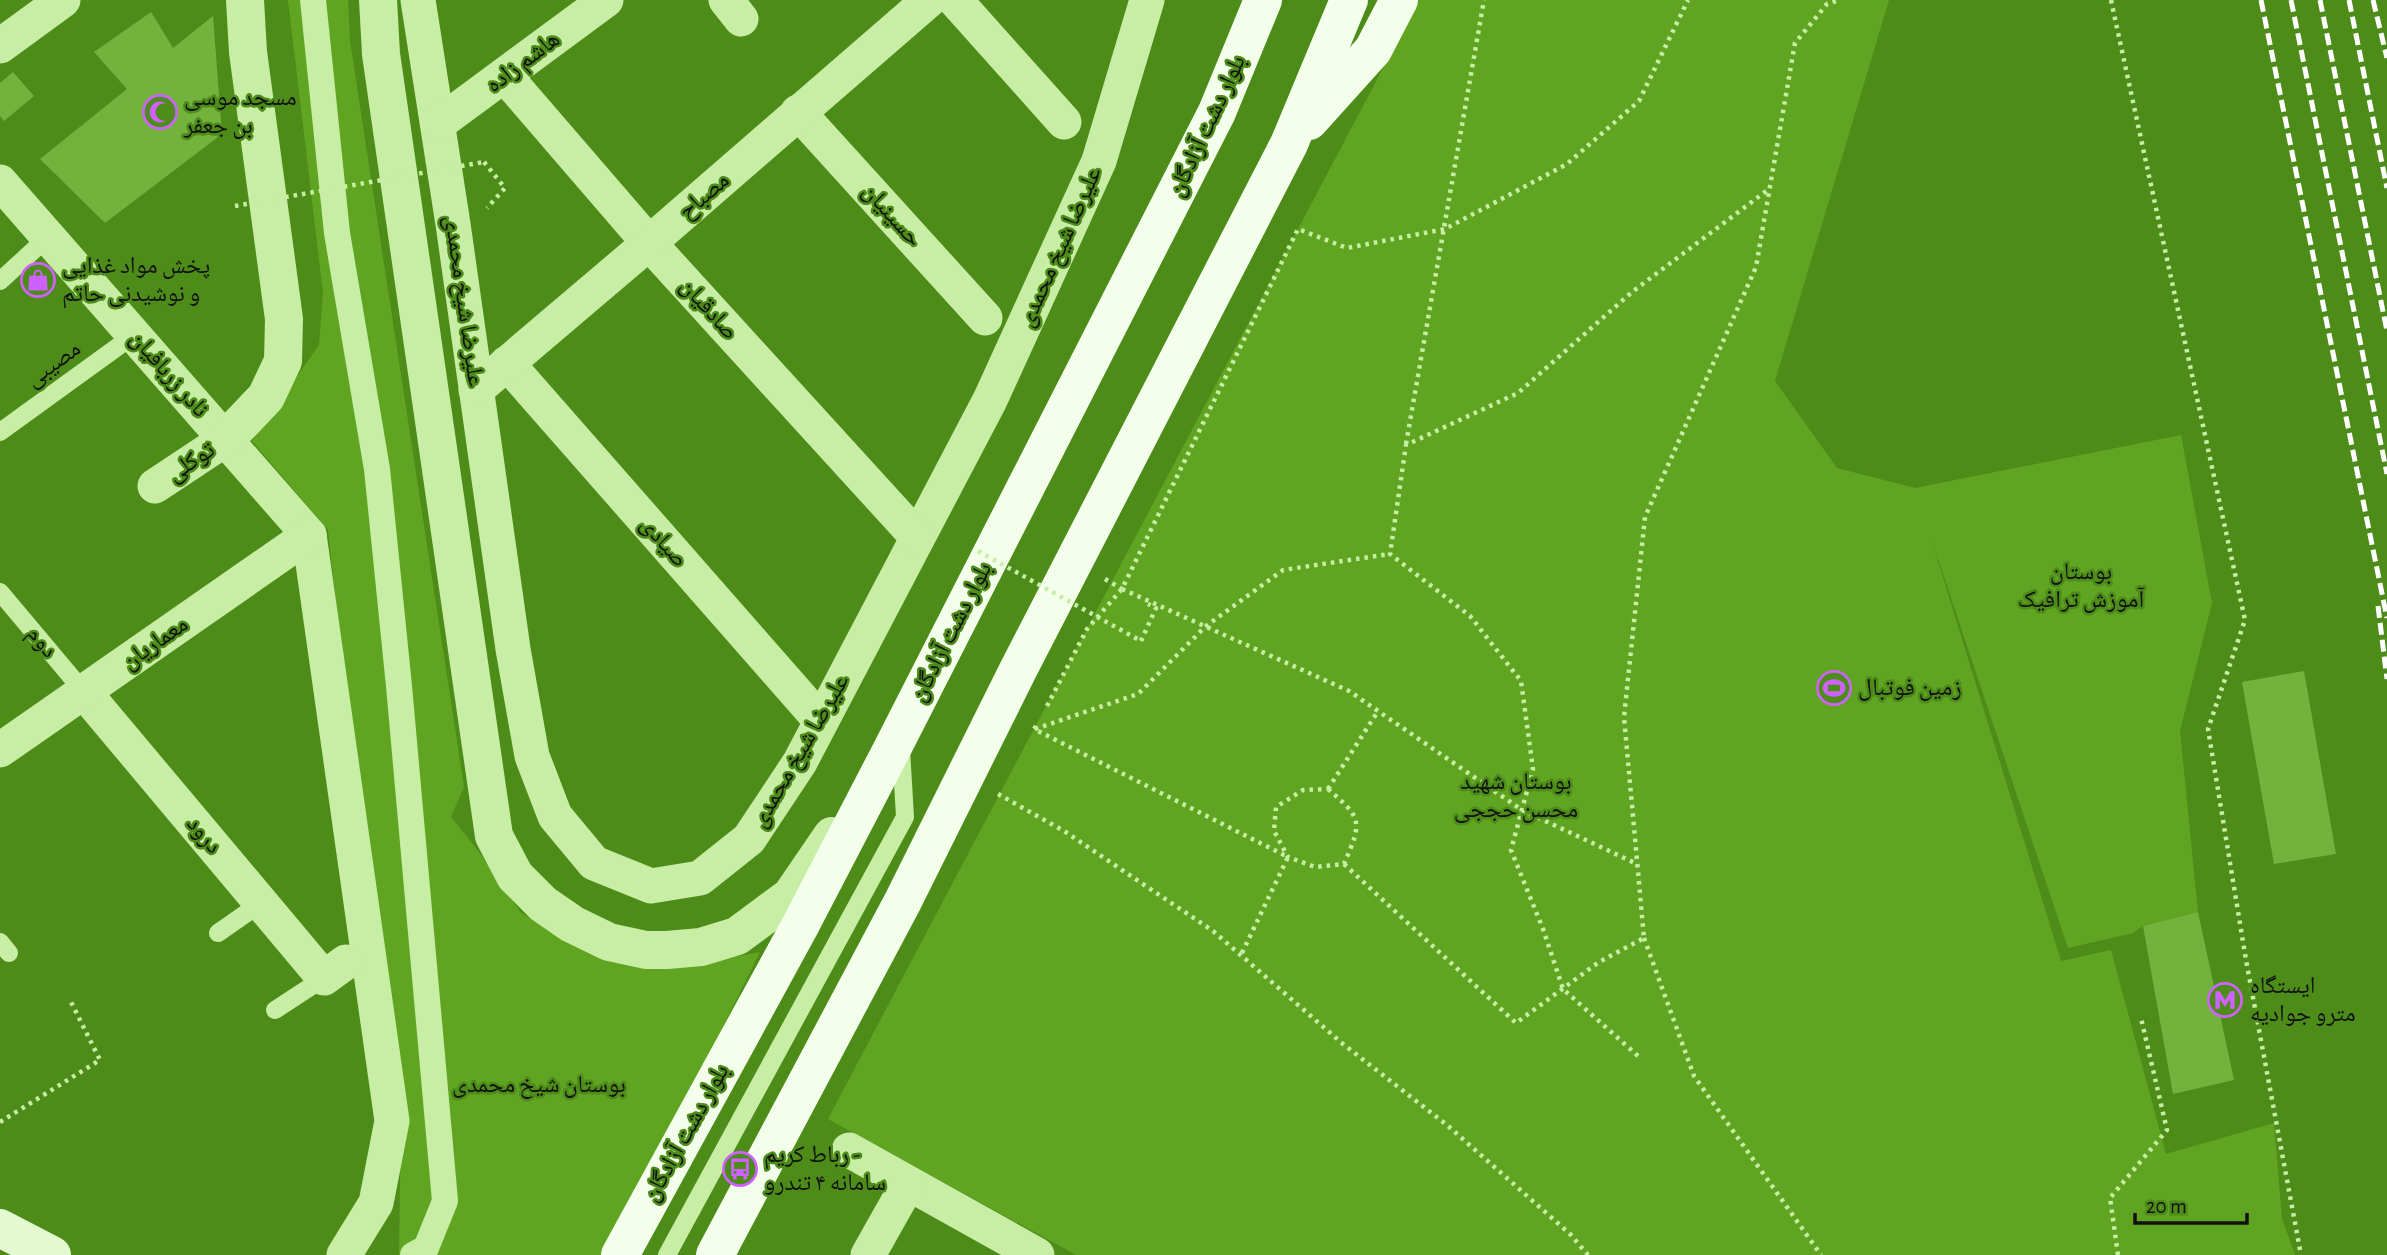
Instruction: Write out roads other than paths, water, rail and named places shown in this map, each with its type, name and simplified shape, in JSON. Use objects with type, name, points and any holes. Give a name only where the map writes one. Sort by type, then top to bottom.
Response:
[{"type":"main road","points":[[1217,111],[1233,0]]},
{"type":"main road","name":"بلوار دشت آزادگان","points":[[620,1255],[800,926],[896,741],[1217,111],[1263,0]]},
{"type":"main road","points":[[715,1255],[903,901],[1074,561],[1289,144],[1349,0]]},
{"type":"main road","points":[[1289,144],[1373,50],[1399,0]]},
{"type":"main road","points":[[0,1228],[52,1255]]},
{"type":"street","points":[[0,46],[63,0]]},
{"type":"street","points":[[226,439],[266,397],[283,361],[284,320],[248,52],[245,0]]},
{"type":"street","points":[[313,0],[337,233],[377,469],[402,714],[445,1201],[426,1248],[413,1255]]},
{"type":"street","name":"علیرضا شیخ محمدی","points":[[378,0],[380,54],[494,836],[515,876],[543,904],[572,924],[609,942],[646,950],[667,950],[701,947],[737,936],[791,896],[896,741]]},
{"type":"street","name":"علیرضا شیخ محمدی","points":[[418,0],[513,649],[532,756],[555,816],[594,863],[651,886],[700,878],[749,839],[800,762],[990,400],[1099,161],[1147,0]]},
{"type":"street","name":"هاشم زاده","points":[[438,124],[606,0]]},
{"type":"street","name":"مصباح","points":[[477,390],[929,0]]},
{"type":"street","points":[[955,0],[1064,122]]},
{"type":"street","name":"صادقیان","points":[[505,76],[649,243],[918,537]]},
{"type":"street","name":"حسینیان","points":[[798,112],[985,318]]},
{"type":"street","name":"نادر زربافیان","points":[[0,182],[309,535]]},
{"type":"street","name":"صیادی","points":[[507,363],[821,721]]},
{"type":"street","name":"توکلی","points":[[155,486],[226,439]]},
{"type":"street","points":[[309,535],[392,1121],[376,1203],[344,1255]]},
{"type":"street","name":"معماریان","points":[[0,750],[309,535]]},
{"type":"street","name":"درود","points":[[84,692],[261,903],[335,970]]},
{"type":"street","points":[[849,1150],[1037,1255]]},
{"type":"street","points":[[868,1255],[908,1184]]},
{"type":"lane","points":[[0,281],[48,237]]},
{"type":"lane","name":"مصیبی","points":[[0,432],[134,335]]},
{"type":"lane","name":"دوم","points":[[0,592],[84,692]]},
{"type":"lane","points":[[667,1255],[905,817],[896,741]]},
{"type":"lane","points":[[218,933],[261,903]]},
{"type":"lane","points":[[275,1010],[335,970]]},
{"type":"railway","points":[[2261,0],[2387,618]]},
{"type":"railway","points":[[2291,0],[2387,474]]},
{"type":"railway","points":[[2320,0],[2387,331]]},
{"type":"railway","points":[[2349,0],[2387,188]]},
{"type":"railway","points":[[2373,0],[2387,58]]},
{"type":"railway","points":[[2378,606],[2387,679]]},
{"type":"place","name":"مسجد موسی بن جعفر","points":[[160,112]]},
{"type":"place","name":"پخش مواد غذایی و نوشیدنی حاتم","points":[[38,280]]},
{"type":"place","name":"زمین فوتبال","points":[[1834,688]]},
{"type":"place","name":"ایستگاه مترو جوادیه","points":[[2225,1000]]},
{"type":"place","name":"رباط کریم - سامانه ۴ تندرو","points":[[740,1169]]},
{"type":"park label","name":"بوستان آموزش ترافیک","points":[[2081,586]]},
{"type":"park label","name":"بوستان شهید محسن حججی","points":[[1516,796]]},
{"type":"park label","name":"بوستان شیخ محمدی","points":[[539,1085]]}]
